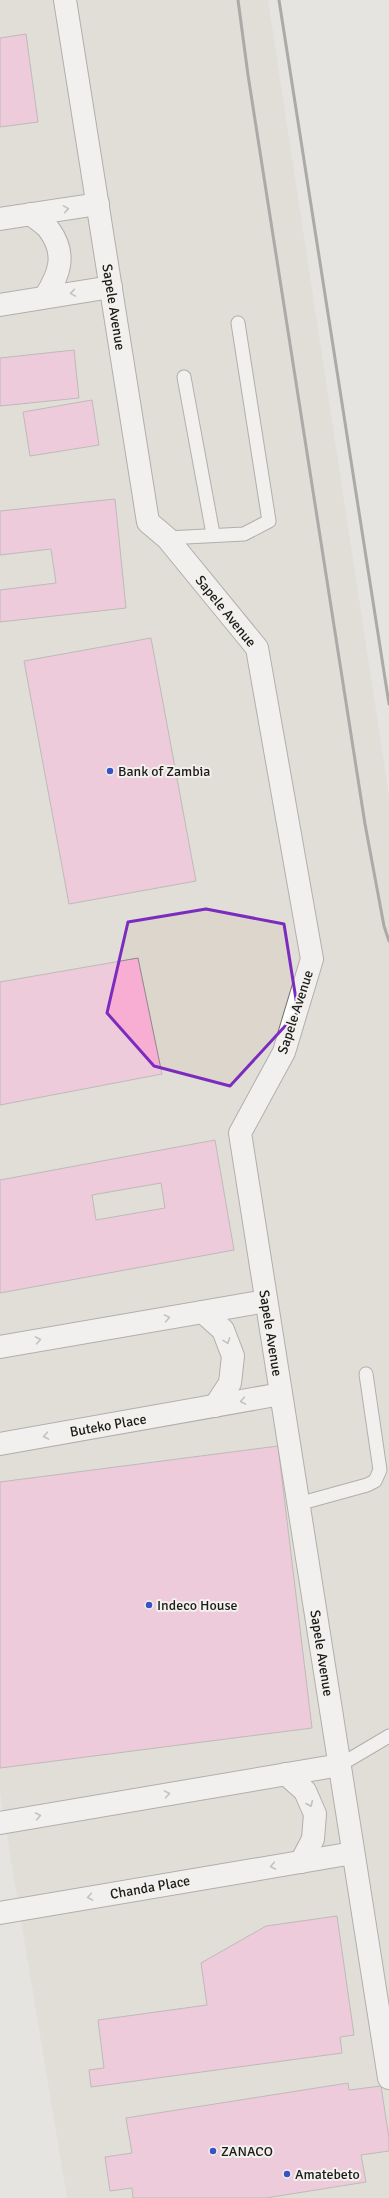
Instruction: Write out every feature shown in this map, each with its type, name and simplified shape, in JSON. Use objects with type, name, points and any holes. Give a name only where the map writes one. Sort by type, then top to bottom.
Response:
[{"type":"street","name":"Sapele Avenue","points":[[66,0],[148,522],[168,538],[257,648],[312,959],[284,1052],[240,1133],[389,2078]]},
{"type":"street","points":[[0,219],[98,204]]},
{"type":"street","points":[[31,214],[50,230],[59,252],[58,277],[45,298]]},
{"type":"street","points":[[0,305],[111,287]]},
{"type":"street","points":[[0,1347],[266,1301]]},
{"type":"street","points":[[203,1312],[223,1330],[232,1356],[230,1383],[215,1406]]},
{"type":"street","name":"Buteko Place","points":[[0,1444],[281,1394]]},
{"type":"street","points":[[0,1822],[340,1765]]},
{"type":"street","points":[[286,1774],[305,1791],[315,1814],[313,1839],[301,1862]]},
{"type":"street","name":"Chanda Place","points":[[0,1913],[353,1852]]},
{"type":"lane","points":[[168,538],[214,534],[244,534],[269,521],[238,323]]},
{"type":"lane","points":[[184,377],[214,534]]},
{"type":"lane","points":[[298,1504],[368,1485],[375,1480],[380,1470],[366,1374]]},
{"type":"lane","points":[[340,1765],[389,1736]]},
{"type":"highlighted area","points":[[206,909],[284,924],[298,1012],[230,1086],[154,1066],[107,1013],[128,922]]},
{"type":"shaded area","points":[[0,0],[268,0],[389,796],[389,2198],[67,2198],[0,1793]]},
{"type":"building","points":[[26,34],[38,122],[0,127],[0,38]]},
{"type":"building","points":[[74,350],[79,398],[0,406],[0,358]]},
{"type":"building","points":[[92,400],[99,445],[30,456],[23,412]]},
{"type":"building","points":[[115,499],[126,608],[0,622],[0,590],[56,583],[51,549],[0,555],[0,511]]},
{"type":"building","name":"Bank of Zambia","points":[[151,638],[196,881],[69,904],[24,661]]},
{"type":"building","points":[[138,958],[162,1074],[0,1105],[0,982]]},
{"type":"building","points":[[215,1140],[234,1250],[0,1293],[0,1180]],"holes":[[[161,1183],[165,1208],[96,1220],[92,1195]]]},
{"type":"building","name":"Indeco House","points":[[278,1446],[312,1728],[0,1768],[0,1482]]},
{"type":"building","points":[[337,1916],[354,2035],[340,2037],[342,2053],[91,2087],[89,2070],[104,2068],[98,2020],[207,2005],[201,1963],[266,1926]]},
{"type":"building","points":[[348,2083],[349,2090],[381,2086],[389,2138],[389,2151],[361,2155],[366,2182],[266,2198],[133,2198],[132,2188],[110,2191],[105,2157],[132,2153],[126,2118]]},
{"type":"railway","points":[[238,0],[248,75],[365,824],[384,926],[389,941]]},
{"type":"railway","points":[[279,0],[389,704]]},
{"type":"place","name":"Bank of Zambia","points":[[110,771]]},
{"type":"place","name":"Indeco House","points":[[149,1605]]},
{"type":"place","name":"ZANACO","points":[[213,2151]]},
{"type":"place","name":"Amatebeto","points":[[287,2174]]}]
